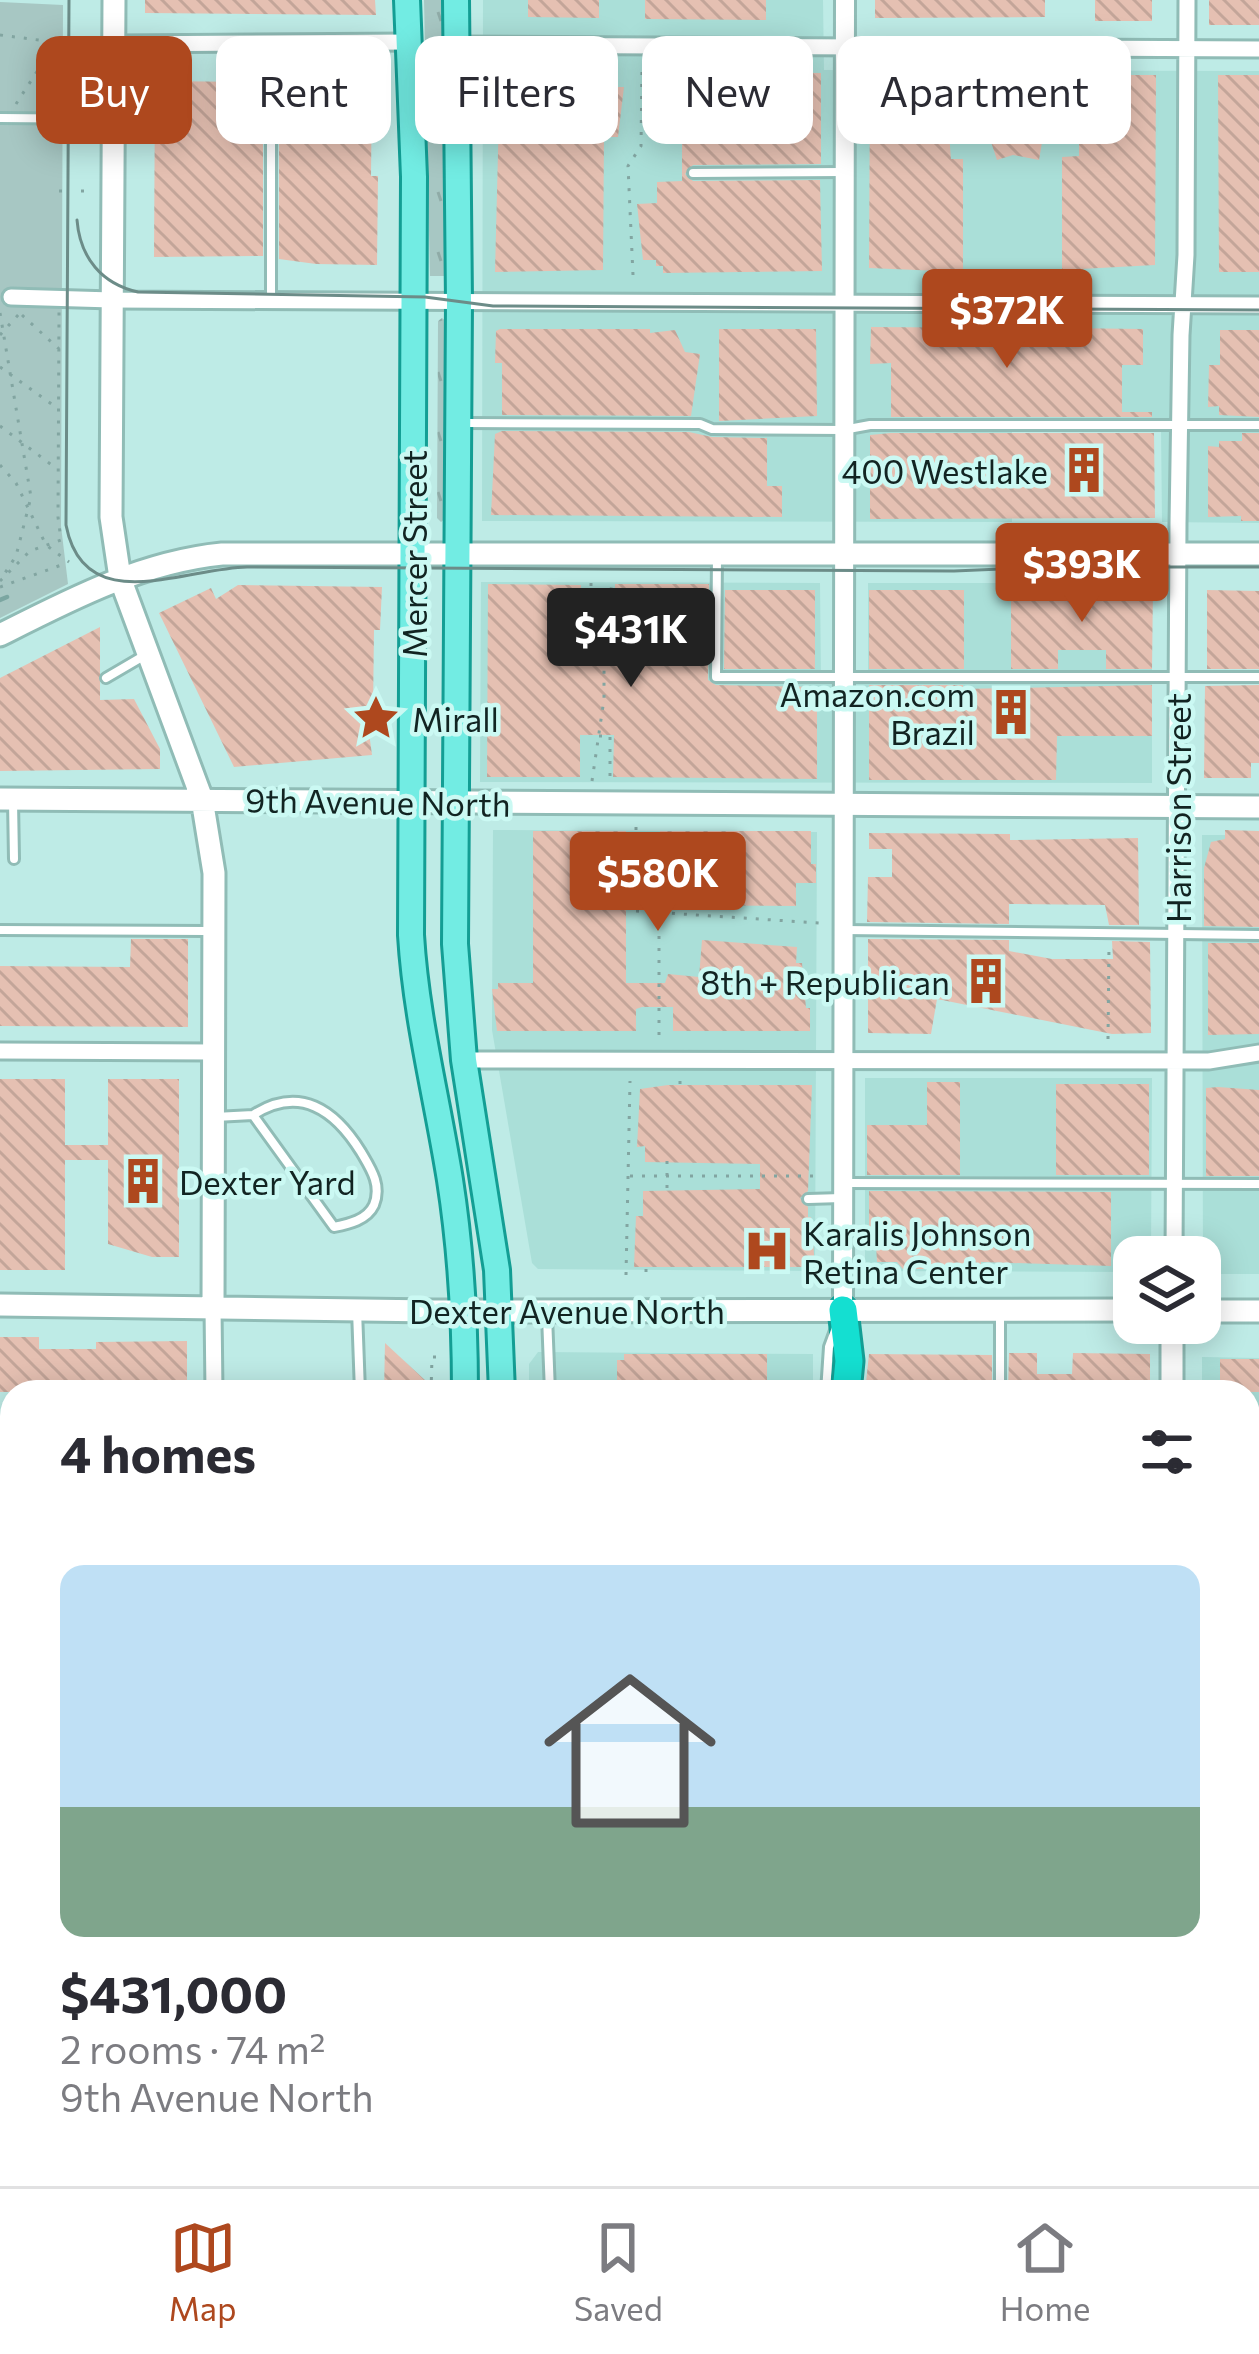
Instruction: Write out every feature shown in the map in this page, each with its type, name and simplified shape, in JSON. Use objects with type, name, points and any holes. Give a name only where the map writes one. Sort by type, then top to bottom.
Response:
[{"type":"highway","points":[[843,1310],[847,1380]]},
{"type":"main road","points":[[114,0],[114,36]]},
{"type":"main road","name":"Mercer Street","points":[[407,0],[414,300],[411,934],[416,994],[449,1175],[464,1311],[465,1380]]},
{"type":"main road","name":"Mercer Street","points":[[456,0],[456,36]]},
{"type":"main road","points":[[114,144],[111,517],[120,578],[202,799],[214,873],[213,1308]]},
{"type":"main road","name":"Mercer Street","points":[[457,144],[455,944],[464,1060],[490,1212],[502,1380]]},
{"type":"main road","points":[[0,635],[120,578],[222,554],[1259,554]]},
{"type":"main road","name":"9th Avenue North","points":[[7,799],[1259,807]]},
{"type":"main road","name":"Dexter Avenue North","points":[[0,1305],[464,1311],[1113,1310]]},
{"type":"main road","points":[[1221,1311],[1259,1311]]},
{"type":"main road","points":[[1172,1344],[1172,1380]]},
{"type":"street","points":[[845,0],[845,36]]},
{"type":"street","name":"Harrison Street","points":[[1175,1236],[1187,0]]},
{"type":"street","points":[[391,42],[410,42]]},
{"type":"street","points":[[618,46],[837,47]]},
{"type":"street","points":[[1131,49],[1259,49]]},
{"type":"street","points":[[843,1310],[844,144]]},
{"type":"street","points":[[10,297],[1259,305]]},
{"type":"street","points":[[0,1051],[213,1052]]},
{"type":"street","points":[[464,1060],[1208,1061],[1259,1053]]},
{"type":"street","points":[[213,1308],[214,1380]]},
{"type":"lane","points":[[0,118],[36,118]]},
{"type":"lane","points":[[271,144],[272,301]]},
{"type":"lane","points":[[694,173],[844,172]]},
{"type":"lane","points":[[458,423],[700,424],[712,430],[843,430],[870,424],[1259,425]]},
{"type":"lane","points":[[717,554],[716,676],[1259,677]]},
{"type":"lane","points":[[106,678],[148,653]]},
{"type":"lane","points":[[7,799],[14,859]]},
{"type":"lane","points":[[0,930],[215,931]]},
{"type":"lane","points":[[843,930],[1259,934]]},
{"type":"lane","points":[[213,1117],[253,1115],[269,1105],[312,1103],[343,1123],[377,1179],[374,1206],[357,1222],[334,1227],[253,1115]]},
{"type":"lane","points":[[808,1199],[843,1191],[1259,1184]]},
{"type":"lane","points":[[357,1309],[359,1380]]},
{"type":"lane","points":[[547,1310],[550,1380]]},
{"type":"lane","points":[[827,1380],[829,1347],[843,1310]]},
{"type":"lane","points":[[1000,1310],[1000,1380]]},
{"type":"path","points":[[0,35],[58,42],[12,110]]},
{"type":"path","points":[[633,275],[628,166],[641,146],[642,70]]},
{"type":"path","points":[[1006,272],[1018,296]]},
{"type":"path","points":[[0,582],[20,558],[62,540],[59,304]]},
{"type":"path","points":[[0,313],[30,477],[29,511],[16,556],[0,582]]},
{"type":"path","points":[[2,333],[20,313],[59,349]]},
{"type":"path","points":[[0,367],[58,409]]},
{"type":"path","points":[[0,426],[58,470]]},
{"type":"path","points":[[0,465],[16,483],[46,545],[69,562],[0,582]]},
{"type":"path","points":[[591,584],[591,625],[606,625]]},
{"type":"path","points":[[592,781],[612,584]]},
{"type":"path","points":[[598,736],[610,736],[610,781]]},
{"type":"path","points":[[636,826],[636,911],[819,923]]},
{"type":"path","points":[[659,913],[659,1035]]},
{"type":"path","points":[[1108,1039],[1109,933]]},
{"type":"path","points":[[626,1275],[630,1081]]},
{"type":"path","points":[[668,1161],[668,1191]]},
{"type":"path","points":[[628,1176],[818,1176]]},
{"type":"path","points":[[431,1380],[432,1357],[438,1358]]},
{"type":"shaded area","points":[[483,0],[823,0],[824,70],[837,70],[837,144],[1131,144],[1131,71],[1259,71],[1259,523],[1162,522],[1161,427],[1012,429],[1012,522],[482,521],[483,144],[618,144],[618,36],[483,36]]},
{"type":"shaded area","points":[[481,582],[820,583],[821,683],[868,683],[868,583],[1152,583],[1152,783],[480,782]]},
{"type":"shaded area","points":[[493,830],[817,832],[815,1271],[538,1269],[532,1263],[492,1030]]},
{"type":"shaded area","points":[[1202,835],[1259,835],[1259,1274],[1221,1274],[1221,1236],[1203,1236]]},
{"type":"shaded area","points":[[865,1078],[1152,1078],[1151,1236],[1113,1236],[1113,1272],[865,1271]]},
{"type":"shaded area","points":[[538,1352],[813,1354],[813,1380],[529,1380],[529,1364]]},
{"type":"shaded area","points":[[1202,1357],[1259,1358],[1259,1380],[1202,1380]]},
{"type":"green space","points":[[424,0],[441,0],[444,36],[425,36]]},
{"type":"green space","points":[[0,2],[63,5],[63,36],[36,36],[36,144],[62,144],[61,526],[68,584],[0,618]]},
{"type":"green space","points":[[427,144],[445,144],[446,276],[430,276]]},
{"type":"green space","points":[[438,321],[446,321],[446,518],[441,522],[437,518]]},
{"type":"building","points":[[145,0],[375,0],[376,15],[145,13]]},
{"type":"building","points":[[528,0],[599,0],[599,18],[528,17]]},
{"type":"building","points":[[645,0],[766,0],[766,20],[645,19]]},
{"type":"building","points":[[875,0],[1045,0],[1045,17],[875,18]]},
{"type":"building","points":[[1095,0],[1152,0],[1152,21],[1095,21]]},
{"type":"building","points":[[1209,0],[1259,0],[1259,25],[1209,25]]},
{"type":"building","points":[[813,73],[821,73],[821,164],[693,165],[685,174],[693,181],[820,180],[822,271],[663,273],[656,260],[643,260],[637,204],[657,203],[657,182],[682,181],[682,144],[813,144]]},
{"type":"building","points":[[1131,75],[1156,75],[1155,265],[1062,270],[1062,157],[1079,156],[1079,144],[1131,144]]},
{"type":"building","points":[[1218,75],[1259,75],[1259,272],[1219,272]]},
{"type":"building","points":[[192,81],[216,82],[216,144],[263,144],[263,256],[154,257],[155,144],[192,144]]},
{"type":"building","points":[[618,87],[624,87],[618,137]]},
{"type":"building","points":[[279,144],[371,144],[371,176],[378,176],[377,265],[279,259]]},
{"type":"building","points":[[498,144],[604,144],[603,270],[495,272]]},
{"type":"building","points":[[870,144],[950,144],[951,159],[963,159],[963,272],[869,268]]},
{"type":"building","points":[[992,144],[1042,144],[1039,160],[1013,155],[997,160]]},
{"type":"building","points":[[1062,324],[1062,328],[1143,329],[1143,365],[1122,365],[1122,412],[1152,412],[1152,417],[891,417],[891,363],[870,364],[871,327]]},
{"type":"building","points":[[719,329],[816,329],[817,416],[719,421]]},
{"type":"building","points":[[675,330],[685,352],[700,354],[691,416],[502,415],[502,363],[495,363],[496,331]]},
{"type":"building","points":[[1220,330],[1259,330],[1259,417],[1219,415],[1219,406],[1208,407],[1209,365],[1220,365]]},
{"type":"building","points":[[689,432],[767,438],[767,486],[782,486],[782,517],[491,515],[495,434]]},
{"type":"building","points":[[1154,433],[1155,518],[870,519],[870,435]]},
{"type":"building","points":[[1242,433],[1259,433],[1259,521],[1208,517],[1208,446],[1242,441]]},
{"type":"building","points":[[488,584],[581,585],[581,611],[615,611],[615,584],[709,584],[708,680],[716,685],[817,687],[817,779],[613,777],[614,735],[580,735],[580,777],[487,777]]},
{"type":"building","points":[[238,585],[382,587],[380,630],[374,630],[373,710],[366,710],[372,755],[234,767],[159,613],[211,588],[216,599]]},
{"type":"building","points":[[1011,587],[1153,587],[1152,669],[1106,669],[1106,650],[1058,650],[1058,669],[1011,669]]},
{"type":"building","points":[[725,590],[815,590],[815,669],[724,669]]},
{"type":"building","points":[[869,590],[964,590],[964,669],[869,669]]},
{"type":"building","points":[[1207,590],[1259,591],[1259,669],[1207,669]]},
{"type":"building","points":[[100,627],[100,700],[134,699],[160,749],[160,769],[0,771],[0,678]]},
{"type":"building","name":"Amazon.com Brazil","points":[[869,685],[963,685],[963,689],[1152,685],[1152,736],[1057,736],[1056,780],[869,780]]},
{"type":"building","points":[[1259,685],[1259,763],[1251,763],[1251,778],[1204,778],[1205,686]]},
{"type":"building","points":[[1225,830],[1259,831],[1259,927],[1204,926],[1204,868],[1211,842],[1225,839]]},
{"type":"building","points":[[533,831],[626,831],[626,879],[660,879],[660,831],[811,831],[816,883],[796,883],[796,906],[626,905],[626,983],[665,983],[668,974],[699,977],[702,940],[797,947],[810,1031],[673,1031],[673,1007],[642,1007],[636,1009],[636,1031],[497,1031],[492,989],[498,989],[498,983],[533,983]]},
{"type":"building","points":[[869,833],[1010,834],[1010,840],[1138,838],[1139,925],[1109,925],[1105,905],[1009,904],[1009,924],[867,922],[868,877],[892,877],[892,849],[869,849]]},
{"type":"building","points":[[131,939],[188,939],[188,1027],[0,1026],[0,966],[130,967]]},
{"type":"building","name":"8th + Republican","points":[[868,939],[1009,940],[1009,951],[1052,959],[1113,959],[1112,941],[1150,942],[1151,1033],[1112,1034],[937,999],[931,1034],[868,1033]]},
{"type":"building","points":[[1208,943],[1259,943],[1259,1034],[1208,1035]]},
{"type":"building","name":"Dexter Yard","points":[[0,1079],[65,1079],[65,1145],[108,1145],[108,1079],[179,1079],[179,1257],[152,1257],[108,1244],[108,1160],[65,1160],[65,1270],[0,1270]]},
{"type":"building","points":[[927,1082],[960,1082],[960,1175],[867,1175],[867,1125],[927,1125]]},
{"type":"building","points":[[1056,1084],[1149,1084],[1149,1175],[1056,1175]]},
{"type":"building","points":[[812,1085],[808,1191],[800,1198],[811,1217],[815,1267],[634,1267],[636,1216],[643,1216],[643,1191],[760,1189],[760,1164],[645,1162],[645,1146],[637,1147],[640,1089]]},
{"type":"building","points":[[1206,1088],[1259,1090],[1259,1176],[1206,1176]]},
{"type":"building","points":[[869,1191],[1111,1192],[1111,1266],[981,1262],[975,1269],[903,1269],[897,1262],[877,1262],[875,1227],[869,1227]]},
{"type":"building","points":[[0,1337],[39,1337],[39,1349],[96,1349],[96,1342],[187,1341],[187,1380],[0,1380]]},
{"type":"building","points":[[385,1343],[425,1380],[384,1380]]},
{"type":"building","points":[[1009,1353],[1037,1353],[1037,1374],[1072,1374],[1073,1353],[1150,1354],[1150,1380],[1008,1380]]},
{"type":"building","points":[[624,1354],[767,1354],[767,1380],[617,1380],[617,1360],[624,1360]]},
{"type":"building","points":[[869,1354],[992,1355],[992,1380],[866,1380]]},
{"type":"building","points":[[1220,1359],[1259,1359],[1259,1380],[1220,1380]]},
{"type":"waterway","points":[[0,600],[7,597]]},
{"type":"tram line","points":[[69,0],[66,525],[76,554],[93,571],[115,580],[140,582],[247,567],[954,571],[1259,567]]},
{"type":"tram line","points":[[77,220],[83,246],[95,267],[114,283],[138,292],[425,297],[493,306],[1259,310]]},
{"type":"place","name":"400 Westlake","points":[[1084,470]]},
{"type":"place","name":"Amazon.com Brazil","points":[[1011,712]]},
{"type":"place","name":"Mirall","points":[[376,718]]},
{"type":"place","name":"8th + Republican","points":[[986,981]]},
{"type":"place","name":"Dexter Yard","points":[[143,1181]]},
{"type":"place","name":"Karalis Johnson Retina Center","points":[[767,1251]]}]
